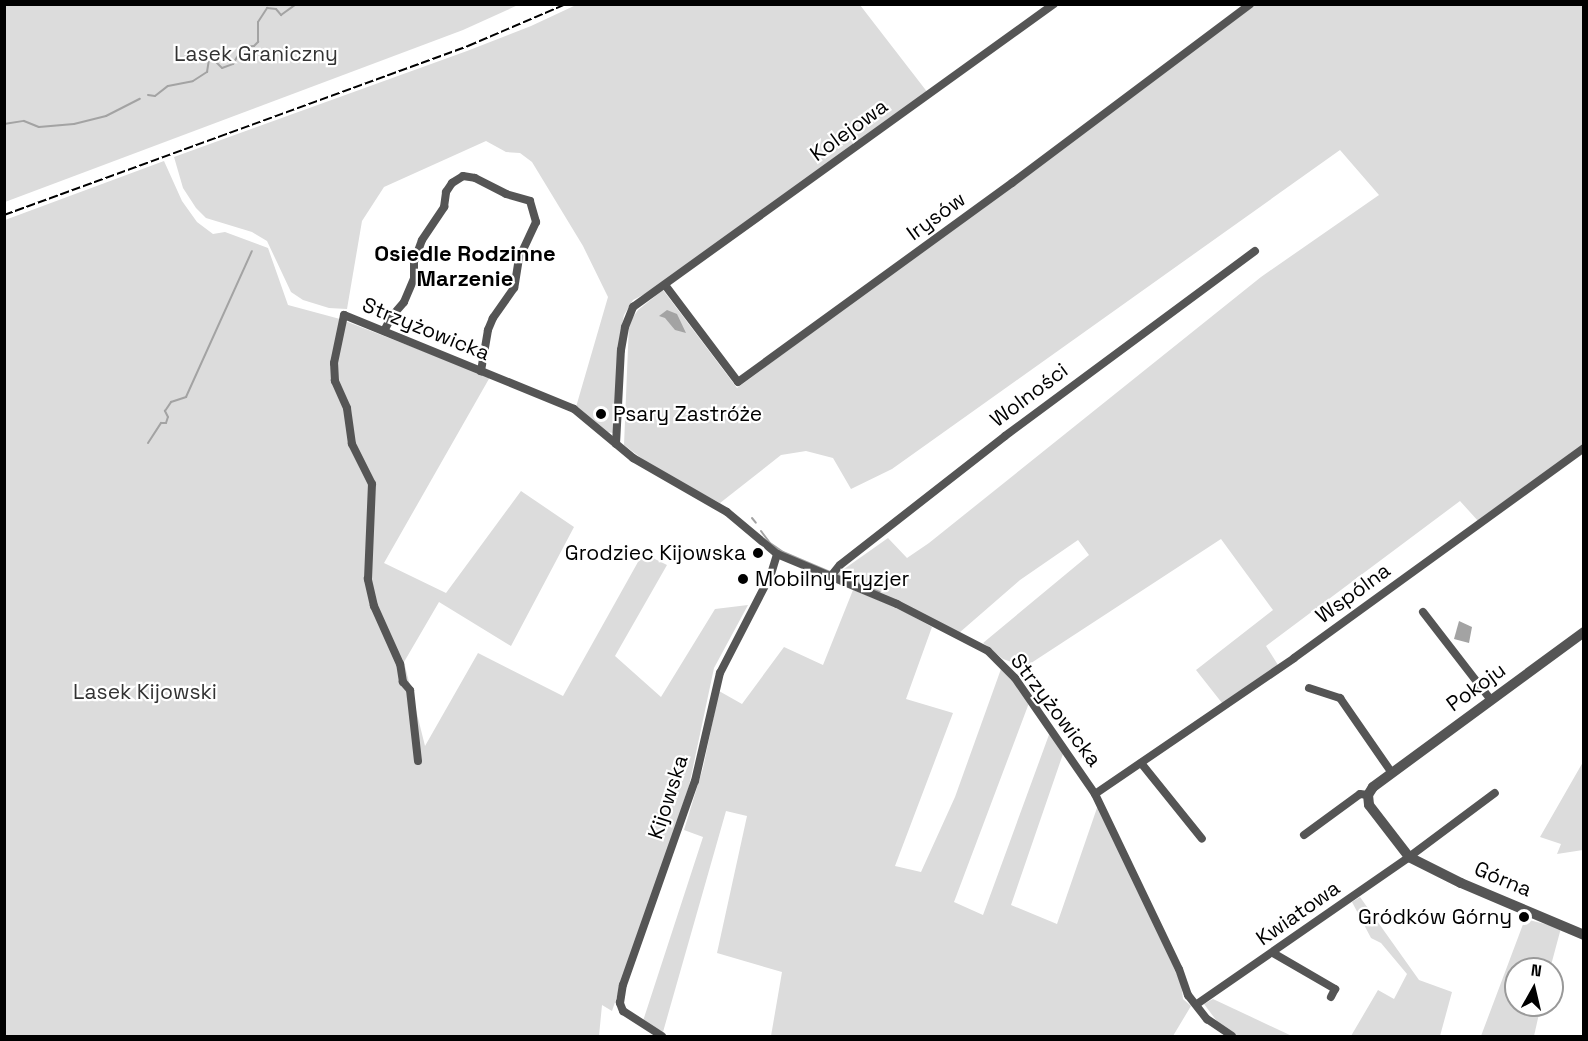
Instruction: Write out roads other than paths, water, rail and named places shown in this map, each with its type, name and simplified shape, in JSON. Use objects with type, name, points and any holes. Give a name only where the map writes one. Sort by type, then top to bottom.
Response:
[{"type":"street","name":"Kolejowa","points":[[665,285],[1054,4]]},
{"type":"street","name":"Irysów","points":[[665,285],[738,382],[1012,183],[1250,4]]},
{"type":"street","points":[[384,331],[392,316],[404,303],[414,278],[414,262],[422,240],[444,207],[446,192],[452,183],[463,176],[475,178],[506,194],[530,201],[536,222],[519,258],[514,288],[493,318],[488,330],[481,371]]},
{"type":"street","name":"Wolności","points":[[832,574],[1014,429],[1255,251]]},
{"type":"street","points":[[616,444],[625,327],[633,307],[665,285]]},
{"type":"street","name":"Strzyżowicka","points":[[418,761],[410,690],[404,682],[400,664],[374,606],[368,579],[372,484],[352,444],[347,408],[335,381],[334,363],[344,315],[574,409],[616,444],[652,469],[727,512],[777,554],[832,574],[897,604],[988,651],[1015,678],[1095,794],[1179,969],[1188,995],[1207,1019],[1232,1036]]},
{"type":"street","name":"Wspólna","points":[[1095,794],[1294,658],[1584,448]]},
{"type":"street","name":"Kijowska","points":[[662,1036],[623,1011],[620,1003],[623,984],[695,781],[720,673],[771,574],[777,554]]},
{"type":"street","points":[[1423,612],[1491,700]]},
{"type":"street","name":"Pokoju","points":[[1304,835],[1360,794],[1371,791],[1392,773],[1584,632]]},
{"type":"street","points":[[1309,688],[1341,698],[1392,773]]},
{"type":"street","points":[[1141,763],[1202,839]]},
{"type":"street","name":"Górna","points":[[1371,791],[1369,805],[1409,857],[1461,882],[1584,934]]},
{"type":"street","points":[[1409,857],[1495,793]]},
{"type":"street","name":"Kwiatowa","points":[[1197,1004],[1409,857]]},
{"type":"street","points":[[1273,953],[1335,989],[1331,998]]},
{"type":"waterway","points":[[148,95],[155,96],[168,86],[193,81],[207,72],[209,59],[212,58],[222,68],[233,64],[243,47],[254,46],[258,42],[258,22],[267,8],[276,9],[281,15],[296,4]]},
{"type":"waterway","points":[[4,124],[24,121],[39,127],[74,124],[106,116],[140,99]]},
{"type":"waterway","points":[[148,443],[161,423],[166,423],[168,417],[165,411],[171,402],[186,397],[252,251]]},
{"type":"waterway","points":[[752,518],[756,523]]},
{"type":"waterway","points":[[761,531],[770,543],[783,552],[830,572]]},
{"type":"waterway","points":[[835,574],[880,592]]},
{"type":"railway","points":[[4,215],[468,46],[566,4]]},
{"type":"place","name":"Psary Zastróże","points":[[601,414]]},
{"type":"place","name":"Grodziec Kijowska","points":[[758,553]]},
{"type":"place","name":"Mobilny Fryzjer","points":[[743,579]]},
{"type":"place","name":"Gródków Górny","points":[[1524,917]]},
{"type":"district","name":"Osiedle Rodzinne Marzenie","points":[[465,266]]},
{"type":"park label","name":"Lasek Graniczny","points":[[256,54]]},
{"type":"park label","name":"Lasek Kijowski","points":[[145,692]]}]
